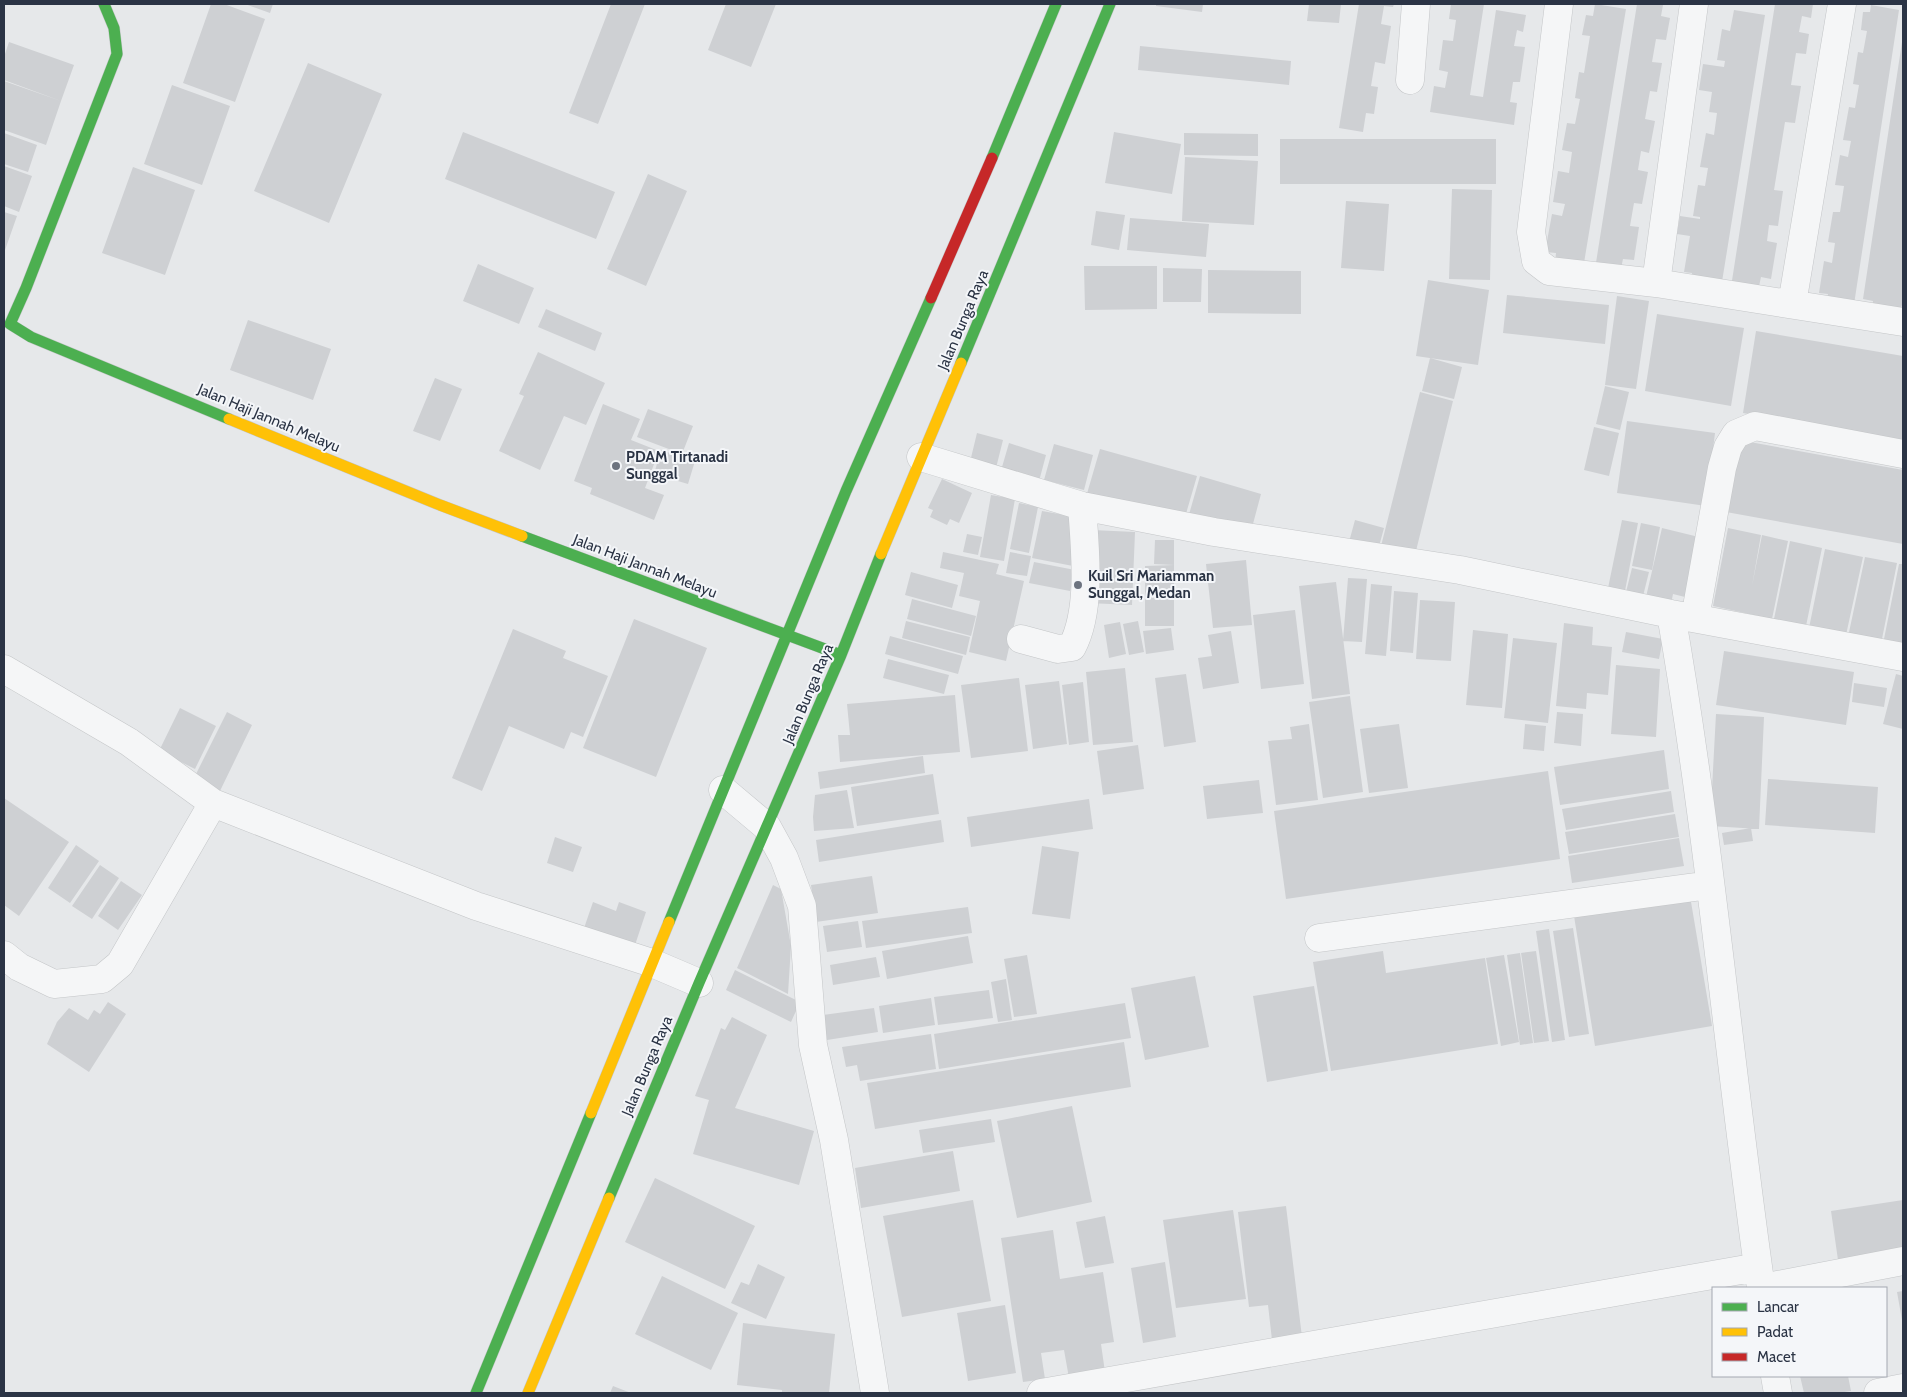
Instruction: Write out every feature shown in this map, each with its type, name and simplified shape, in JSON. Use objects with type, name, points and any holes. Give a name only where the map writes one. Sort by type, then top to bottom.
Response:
[{"type":"main road","name":"Jalan Haji Jannah Melayu","points":[[104,4],[112,16],[117,54],[26,288],[7,324],[31,337],[440,505],[841,655]]},
{"type":"main road","points":[[476,1393],[846,491],[991,160],[1056,4]]},
{"type":"main road","name":"Jalan Bunga Raya","points":[[528,1393],[698,983],[841,655],[921,457],[1110,4]]},
{"type":"street","points":[[1410,80],[1416,4]]},
{"type":"street","points":[[1559,4],[1531,232],[1536,261],[1549,271],[1656,283],[1903,322]]},
{"type":"street","points":[[1656,283],[1694,4]]},
{"type":"street","points":[[1792,304],[1842,4]]},
{"type":"street","points":[[1761,1281],[1710,885],[1679,664],[1683,616],[1728,447],[1736,434],[1755,426],[1903,454]]},
{"type":"street","points":[[921,457],[1082,506],[1214,532],[1460,570],[1683,616],[1903,657]]},
{"type":"street","points":[[1021,639],[1058,648],[1072,647],[1079,634],[1086,567],[1082,506]]},
{"type":"street","points":[[4,669],[129,742],[213,803],[476,906],[652,963],[698,983]]},
{"type":"street","points":[[723,790],[767,827],[784,858],[802,906],[813,1045],[834,1140],[875,1393]]},
{"type":"street","points":[[4,956],[19,967],[54,984],[102,979],[120,964],[213,803]]},
{"type":"street","points":[[1319,938],[1710,885]]},
{"type":"street","points":[[1722,1287],[1903,1260]]},
{"type":"street","points":[[1041,1393],[1712,1289]]},
{"type":"street","points":[[1775,1377],[1778,1393]]},
{"type":"street","points":[[1878,1393],[1903,1388]]},
{"type":"building","points":[[211,4],[224,4],[265,19],[235,102],[183,83]]},
{"type":"building","points":[[245,4],[273,4],[270,13]]},
{"type":"building","points":[[611,4],[645,4],[598,124],[569,113]]},
{"type":"building","points":[[726,4],[776,4],[751,67],[708,50]]},
{"type":"building","points":[[1156,4],[1203,4],[1202,12],[1156,6]]},
{"type":"building","points":[[1309,4],[1341,4],[1339,23],[1307,21]]},
{"type":"building","points":[[1359,4],[1394,4],[1393,7],[1384,6],[1381,24],[1391,26],[1385,64],[1375,62],[1371,86],[1378,87],[1374,114],[1366,113],[1363,132],[1339,128]]},
{"type":"building","points":[[1451,4],[1484,4],[1470,95],[1483,97],[1496,10],[1526,15],[1523,32],[1517,30],[1514,46],[1525,47],[1520,82],[1513,82],[1510,102],[1517,103],[1514,125],[1430,112],[1434,86],[1445,88],[1448,72],[1439,70],[1443,40],[1453,41],[1456,20],[1449,19]]},
{"type":"building","points":[[1595,4],[1626,9],[1583,269],[1555,264],[1556,253],[1545,252],[1552,214],[1562,216],[1565,204],[1553,202],[1558,171],[1569,173],[1572,152],[1562,150],[1567,123],[1575,124],[1580,99],[1575,98],[1579,72],[1584,73],[1590,36],[1582,35],[1586,15],[1593,16]]},
{"type":"building","points":[[1637,4],[1663,5],[1661,16],[1670,18],[1666,40],[1656,39],[1652,62],[1662,63],[1657,92],[1650,91],[1645,119],[1655,121],[1649,153],[1641,151],[1638,170],[1648,172],[1642,204],[1634,203],[1630,226],[1639,227],[1634,260],[1623,259],[1620,273],[1595,269]]},
{"type":"building","points":[[1775,4],[1813,4],[1811,18],[1802,16],[1799,32],[1809,34],[1806,54],[1796,53],[1791,85],[1801,86],[1795,123],[1785,122],[1774,190],[1783,191],[1778,226],[1769,225],[1767,241],[1777,243],[1771,279],[1761,277],[1758,291],[1731,287]]},
{"type":"building","points":[[1871,5],[1899,10],[1853,311],[1826,307],[1828,294],[1819,293],[1824,261],[1832,263],[1835,243],[1828,242],[1833,212],[1840,212],[1844,186],[1835,185],[1840,155],[1848,157],[1851,141],[1843,140],[1849,107],[1855,108],[1859,85],[1853,84],[1858,52],[1863,53],[1867,31],[1861,30],[1863,12],[1870,12]]},
{"type":"building","points":[[1734,10],[1765,15],[1721,288],[1690,283],[1692,273],[1684,272],[1690,236],[1677,234],[1680,216],[1700,219],[1700,217],[1693,216],[1698,185],[1705,186],[1708,168],[1700,167],[1706,133],[1714,135],[1717,113],[1709,112],[1712,92],[1699,90],[1703,64],[1724,67],[1725,61],[1717,60],[1722,29],[1730,31]]},
{"type":"building","points":[[9,42],[74,65],[61,101],[4,80],[4,57]]},
{"type":"building","points":[[1902,42],[1903,300],[1900,314],[1872,310],[1873,301],[1863,299]]},
{"type":"building","points":[[1140,46],[1291,61],[1289,85],[1138,70]]},
{"type":"building","points":[[308,63],[382,94],[329,223],[254,191]]},
{"type":"building","points":[[4,81],[61,101],[46,145],[4,130]]},
{"type":"building","points":[[172,85],[230,106],[202,185],[144,164]]},
{"type":"building","points":[[463,132],[615,192],[596,239],[445,179]]},
{"type":"building","points":[[1114,132],[1181,144],[1172,194],[1105,183]]},
{"type":"building","points":[[4,133],[37,145],[28,172],[4,164]]},
{"type":"building","points":[[1184,133],[1258,134],[1258,156],[1184,155]]},
{"type":"building","points":[[1280,139],[1496,139],[1496,184],[1280,184]]},
{"type":"building","points":[[1185,157],[1258,161],[1254,225],[1182,221]]},
{"type":"building","points":[[4,166],[32,176],[19,212],[4,206]]},
{"type":"building","points":[[133,167],[195,190],[165,275],[102,253]]},
{"type":"building","points":[[648,174],[687,191],[646,286],[607,269]]},
{"type":"building","points":[[1452,189],[1492,190],[1490,280],[1449,279]]},
{"type":"building","points":[[1346,201],[1389,204],[1384,271],[1341,268]]},
{"type":"building","points":[[1096,211],[1125,215],[1119,250],[1091,245]]},
{"type":"building","points":[[4,212],[17,216],[4,253]]},
{"type":"building","points":[[1130,218],[1209,224],[1206,257],[1127,250]]},
{"type":"building","points":[[478,264],[534,288],[519,324],[463,301]]},
{"type":"building","points":[[1084,266],[1157,266],[1157,309],[1085,310]]},
{"type":"building","points":[[1163,268],[1202,269],[1201,302],[1163,302]]},
{"type":"building","points":[[1208,270],[1301,271],[1301,314],[1208,313]]},
{"type":"building","points":[[1428,280],[1489,290],[1478,365],[1416,356]]},
{"type":"building","points":[[1507,295],[1609,305],[1605,344],[1503,333]]},
{"type":"building","points":[[1617,296],[1649,301],[1636,389],[1605,385]]},
{"type":"building","points":[[546,309],[602,333],[595,351],[538,327]]},
{"type":"building","points":[[1657,314],[1744,328],[1731,406],[1645,391]]},
{"type":"building","points":[[248,320],[331,349],[313,400],[230,370]]},
{"type":"building","points":[[1756,331],[1903,356],[1903,440],[1743,413]]},
{"type":"building","points":[[538,352],[605,383],[586,425],[564,416],[540,470],[499,451],[524,396],[519,394]]},
{"type":"building","points":[[1430,358],[1462,367],[1454,399],[1422,391]]},
{"type":"building","points":[[435,378],[462,389],[440,441],[413,431]]},
{"type":"building","points":[[1605,386],[1629,392],[1620,430],[1596,424]]},
{"type":"building","points":[[1420,392],[1453,401],[1414,559],[1380,550]]},
{"type":"building","name":"PDAM Tirtanadi Sunggal","points":[[603,404],[640,419],[631,440],[659,451],[645,488],[664,495],[654,520],[590,494],[592,488],[574,481]]},
{"type":"building","points":[[648,409],[693,426],[682,454],[637,437]]},
{"type":"building","points":[[1627,421],[1715,433],[1706,506],[1617,493]]},
{"type":"building","points":[[1594,427],[1619,433],[1609,476],[1584,470]]},
{"type":"building","points":[[977,433],[1003,440],[995,472],[969,466]]},
{"type":"building","points":[[1739,440],[1903,470],[1903,544],[1726,512]]},
{"type":"building","points":[[1009,443],[1046,455],[1038,485],[1000,474]]},
{"type":"building","points":[[1054,444],[1093,455],[1084,490],[1044,480]]},
{"type":"building","points":[[1100,449],[1197,476],[1183,524],[1086,497]]},
{"type":"building","points":[[661,450],[695,461],[688,484],[654,474]]},
{"type":"building","points":[[1200,476],[1261,494],[1250,535],[1188,518]]},
{"type":"building","points":[[942,479],[972,493],[959,523],[950,519],[947,525],[930,517],[933,510],[928,508]]},
{"type":"building","points":[[991,495],[1015,499],[1004,561],[980,557]]},
{"type":"building","points":[[1019,503],[1038,507],[1029,553],[1010,549]]},
{"type":"building","points":[[1042,511],[1082,518],[1073,566],[1032,558]]},
{"type":"building","points":[[1355,520],[1384,528],[1378,550],[1349,542]]},
{"type":"building","points":[[1622,520],[1638,523],[1624,596],[1607,593]]},
{"type":"building","points":[[1641,523],[1660,527],[1652,570],[1632,566]]},
{"type":"building","points":[[1662,528],[1707,539],[1693,599],[1673,594],[1671,604],[1646,597]]},
{"type":"building","points":[[1728,528],[1761,535],[1752,586],[1762,535],[1788,541],[1772,619],[1713,606]]},
{"type":"building","points":[[1092,530],[1135,532],[1132,605],[1088,603]]},
{"type":"building","points":[[967,534],[982,537],[978,555],[963,552]]},
{"type":"building","points":[[1155,540],[1174,540],[1174,565],[1154,564]]},
{"type":"building","points":[[1790,541],[1822,548],[1806,626],[1774,619]]},
{"type":"building","points":[[1825,549],[1863,557],[1846,635],[1809,628]]},
{"type":"building","points":[[943,552],[999,564],[996,574],[1024,581],[1006,661],[969,652],[980,601],[959,596],[964,573],[940,568]]},
{"type":"building","points":[[1010,552],[1031,556],[1027,576],[1006,573]]},
{"type":"building","points":[[1865,557],[1897,563],[1881,644],[1848,637]]},
{"type":"building","points":[[1246,560],[1252,625],[1213,628],[1206,564]]},
{"type":"building","points":[[1034,562],[1075,570],[1070,591],[1029,583]]},
{"type":"building","points":[[1899,564],[1903,564],[1903,648],[1883,644]]},
{"type":"building","points":[[1174,565],[1174,626],[1145,626],[1145,566]]},
{"type":"building","points":[[1632,568],[1649,572],[1642,600],[1625,596]]},
{"type":"building","points":[[911,572],[958,585],[952,608],[905,595]]},
{"type":"building","points":[[1348,578],[1367,579],[1362,642],[1343,641]]},
{"type":"building","points":[[1336,582],[1350,694],[1312,699],[1299,586]]},
{"type":"building","points":[[1371,584],[1392,586],[1386,656],[1365,654]]},
{"type":"building","points":[[1394,591],[1418,593],[1413,653],[1390,651]]},
{"type":"building","points":[[912,599],[976,616],[971,636],[907,619]]},
{"type":"building","points":[[1420,600],[1455,602],[1451,661],[1416,659]]},
{"type":"building","points":[[1295,610],[1304,684],[1261,689],[1253,615]]},
{"type":"building","points":[[634,619],[707,648],[656,777],[583,748]]},
{"type":"building","points":[[906,621],[970,637],[966,655],[902,638]]},
{"type":"building","points":[[1138,621],[1144,652],[1129,655],[1123,624]]},
{"type":"building","points":[[1120,622],[1126,654],[1109,658],[1104,625]]},
{"type":"building","points":[[1564,623],[1593,627],[1592,645],[1612,647],[1608,695],[1587,693],[1586,709],[1556,706]]},
{"type":"building","points":[[1171,628],[1174,650],[1146,654],[1143,631]]},
{"type":"building","points":[[513,629],[566,651],[563,658],[608,676],[583,737],[571,732],[564,749],[509,726],[482,791],[452,778]]},
{"type":"building","points":[[1473,630],[1508,634],[1502,708],[1466,705]]},
{"type":"building","points":[[1231,631],[1239,683],[1203,689],[1198,658],[1212,656],[1208,635]]},
{"type":"building","points":[[1626,632],[1663,639],[1659,659],[1622,652]]},
{"type":"building","points":[[890,636],[963,656],[958,674],[885,654]]},
{"type":"building","points":[[1513,638],[1557,643],[1548,723],[1504,718]]},
{"type":"building","points":[[1724,651],[1854,672],[1846,725],[1716,705]]},
{"type":"building","points":[[888,659],[949,675],[944,694],[883,678]]},
{"type":"building","points":[[1616,665],[1660,669],[1656,737],[1611,734]]},
{"type":"building","points":[[1125,668],[1133,742],[1093,745],[1086,672]]},
{"type":"building","points":[[1186,674],[1196,742],[1164,747],[1155,678]]},
{"type":"building","points":[[1896,674],[1903,676],[1903,729],[1883,724]]},
{"type":"building","points":[[1019,678],[1028,751],[971,758],[961,685]]},
{"type":"building","points":[[1059,681],[1067,744],[1033,749],[1025,685]]},
{"type":"building","points":[[1083,682],[1089,742],[1069,745],[1062,685]]},
{"type":"building","points":[[1854,683],[1887,688],[1884,707],[1852,702]]},
{"type":"building","points":[[955,695],[960,752],[840,762],[838,735],[850,735],[847,704]]},
{"type":"building","points":[[1350,696],[1363,792],[1323,798],[1309,702]]},
{"type":"building","points":[[180,708],[216,726],[195,769],[159,751]]},
{"type":"building","points":[[227,712],[252,725],[219,793],[193,780]]},
{"type":"building","points":[[1557,712],[1583,714],[1581,746],[1554,743]]},
{"type":"building","points":[[1716,714],[1764,717],[1759,829],[1710,826]]},
{"type":"building","points":[[1309,724],[1318,800],[1276,805],[1268,741],[1292,739],[1290,727]]},
{"type":"building","points":[[1399,724],[1408,788],[1369,793],[1360,729]]},
{"type":"building","points":[[1525,724],[1546,726],[1544,751],[1523,749]]},
{"type":"building","points":[[1138,745],[1144,789],[1103,795],[1097,751]]},
{"type":"building","points":[[1664,750],[1669,789],[1560,805],[1554,767]]},
{"type":"building","points":[[923,756],[925,773],[820,789],[818,772]]},
{"type":"building","points":[[1548,771],[1560,859],[1286,899],[1274,811]]},
{"type":"building","points":[[933,774],[939,814],[857,826],[851,787]]},
{"type":"building","points":[[1768,779],[1878,787],[1875,833],[1765,825]]},
{"type":"building","points":[[1259,780],[1263,813],[1207,819],[1203,786]]},
{"type":"building","points":[[847,790],[854,828],[814,831],[815,795]]},
{"type":"building","points":[[1671,791],[1674,812],[1566,830],[1562,809]]},
{"type":"building","points":[[4,798],[69,842],[19,916],[4,905]]},
{"type":"building","points":[[1089,799],[1093,829],[971,847],[967,817]]},
{"type":"building","points":[[1675,814],[1679,837],[1569,854],[1565,832]]},
{"type":"building","points":[[941,820],[944,842],[819,862],[816,840]]},
{"type":"building","points":[[1751,828],[1753,841],[1724,845],[1722,833]]},
{"type":"building","points":[[555,837],[582,847],[573,872],[547,863]]},
{"type":"building","points":[[1679,838],[1684,866],[1572,883],[1568,856]]},
{"type":"building","points":[[76,845],[99,861],[70,903],[48,888]]},
{"type":"building","points":[[1042,846],[1079,852],[1070,919],[1032,914]]},
{"type":"building","points":[[100,865],[119,878],[92,919],[72,906]]},
{"type":"building","points":[[872,876],[878,913],[816,922],[811,885]]},
{"type":"building","points":[[121,881],[142,895],[118,930],[98,916]]},
{"type":"building","points":[[773,885],[781,889],[791,946],[788,994],[737,968]]},
{"type":"building","points":[[1690,896],[1712,1026],[1595,1046],[1574,916]]},
{"type":"building","points":[[593,902],[616,911],[619,902],[646,912],[633,951],[582,934]]},
{"type":"building","points":[[968,907],[972,933],[866,948],[862,921]]},
{"type":"building","points":[[858,921],[862,947],[827,952],[823,926]]},
{"type":"building","points":[[1573,928],[1589,1034],[1569,1037],[1553,931]]},
{"type":"building","points":[[1549,929],[1565,1040],[1552,1042],[1536,931]]},
{"type":"building","points":[[968,936],[973,963],[887,979],[882,951]]},
{"type":"building","points":[[1383,951],[1386,973],[1485,958],[1498,1044],[1331,1071],[1313,962]]},
{"type":"building","points":[[1536,951],[1549,1041],[1534,1043],[1521,953]]},
{"type":"building","points":[[1520,953],[1533,1043],[1520,1045],[1507,955]]},
{"type":"building","points":[[1027,955],[1037,1014],[1014,1017],[1004,959]]},
{"type":"building","points":[[1504,955],[1519,1042],[1501,1046],[1486,958]]},
{"type":"building","points":[[876,957],[880,977],[833,985],[830,965]]},
{"type":"building","points":[[735,970],[800,1002],[791,1022],[726,990]]},
{"type":"building","points":[[1195,976],[1209,1047],[1145,1060],[1131,988]]},
{"type":"building","points":[[1006,979],[1012,1020],[998,1022],[991,982]]},
{"type":"building","points":[[1314,986],[1328,1071],[1267,1082],[1253,996]]},
{"type":"building","points":[[989,990],[993,1018],[938,1025],[934,997]]},
{"type":"building","points":[[931,998],[935,1025],[883,1033],[879,1006]]},
{"type":"building","points":[[108,1002],[126,1014],[89,1072],[47,1044],[57,1022],[69,1008],[88,1020],[94,1010],[100,1014]]},
{"type":"building","points":[[1125,1003],[1131,1038],[939,1069],[934,1034]]},
{"type":"building","points":[[874,1008],[878,1032],[827,1040],[823,1015]]},
{"type":"building","points":[[732,1017],[767,1035],[735,1108],[814,1131],[799,1185],[693,1154],[709,1100],[695,1096],[721,1028],[725,1030]]},
{"type":"building","points":[[931,1034],[936,1069],[860,1081],[857,1065],[846,1067],[842,1047]]},
{"type":"building","points":[[1124,1042],[1131,1087],[875,1129],[867,1083]]},
{"type":"building","points":[[1072,1106],[1092,1202],[1017,1218],[997,1121]]},
{"type":"building","points":[[991,1119],[995,1142],[923,1153],[919,1130]]},
{"type":"building","points":[[953,1151],[960,1191],[861,1208],[855,1168]]},
{"type":"building","points":[[655,1178],[755,1226],[725,1289],[625,1242]]},
{"type":"building","points":[[973,1200],[991,1301],[902,1317],[883,1216]]},
{"type":"building","points":[[1903,1200],[1903,1258],[1839,1267],[1831,1211]]},
{"type":"building","points":[[1286,1206],[1302,1337],[1272,1340],[1268,1305],[1249,1307],[1238,1212]]},
{"type":"building","points":[[1233,1210],[1246,1299],[1176,1308],[1163,1220]]},
{"type":"building","points":[[1105,1216],[1114,1263],[1085,1268],[1076,1222]]},
{"type":"building","points":[[1053,1230],[1060,1279],[1103,1272],[1114,1342],[1101,1344],[1105,1372],[1069,1378],[1064,1350],[1041,1353],[1045,1379],[1023,1382],[1001,1238]]},
{"type":"building","points":[[1165,1262],[1176,1337],[1143,1343],[1131,1268]]},
{"type":"building","points":[[758,1264],[785,1277],[766,1319],[731,1303],[741,1282],[749,1285]]},
{"type":"building","points":[[662,1276],[738,1313],[711,1370],[635,1334]]},
{"type":"building","points":[[1903,1291],[1903,1320],[1902,1320],[1897,1292]]},
{"type":"building","points":[[1005,1305],[1016,1373],[968,1381],[957,1313]]},
{"type":"building","points":[[743,1323],[835,1334],[829,1393],[782,1393],[782,1390],[737,1385]]},
{"type":"building","points":[[1800,1377],[1848,1377],[1851,1391],[1838,1393],[1804,1393]]},
{"type":"building","points":[[613,1386],[631,1393],[610,1393]]},
{"type":"traffic: fast","points":[[104,4],[114,28],[117,54],[26,288],[10,324],[31,337],[229,419]]},
{"type":"traffic: fast","points":[[992,158],[1056,4]]},
{"type":"traffic: fast","points":[[961,363],[1110,4]]},
{"type":"traffic: fast","points":[[669,922],[846,491],[931,298]]},
{"type":"traffic: fast","points":[[522,536],[841,655]]},
{"type":"traffic: fast","points":[[609,1198],[699,983],[841,655],[881,554]]},
{"type":"traffic: fast","points":[[476,1393],[591,1113]]},
{"type":"traffic: slow","points":[[881,554],[961,363]]},
{"type":"traffic: slow","points":[[229,419],[440,505],[522,536]]},
{"type":"traffic: slow","points":[[591,1113],[669,922]]},
{"type":"traffic: slow","points":[[528,1393],[609,1198]]},
{"type":"traffic: jam","points":[[931,298],[992,158]]},
{"type":"place","name":"PDAM Tirtanadi Sunggal","points":[[616,466]]},
{"type":"place","name":"Kuil Sri Mariamman Sunggal, Medan","points":[[1078,585]]}]
